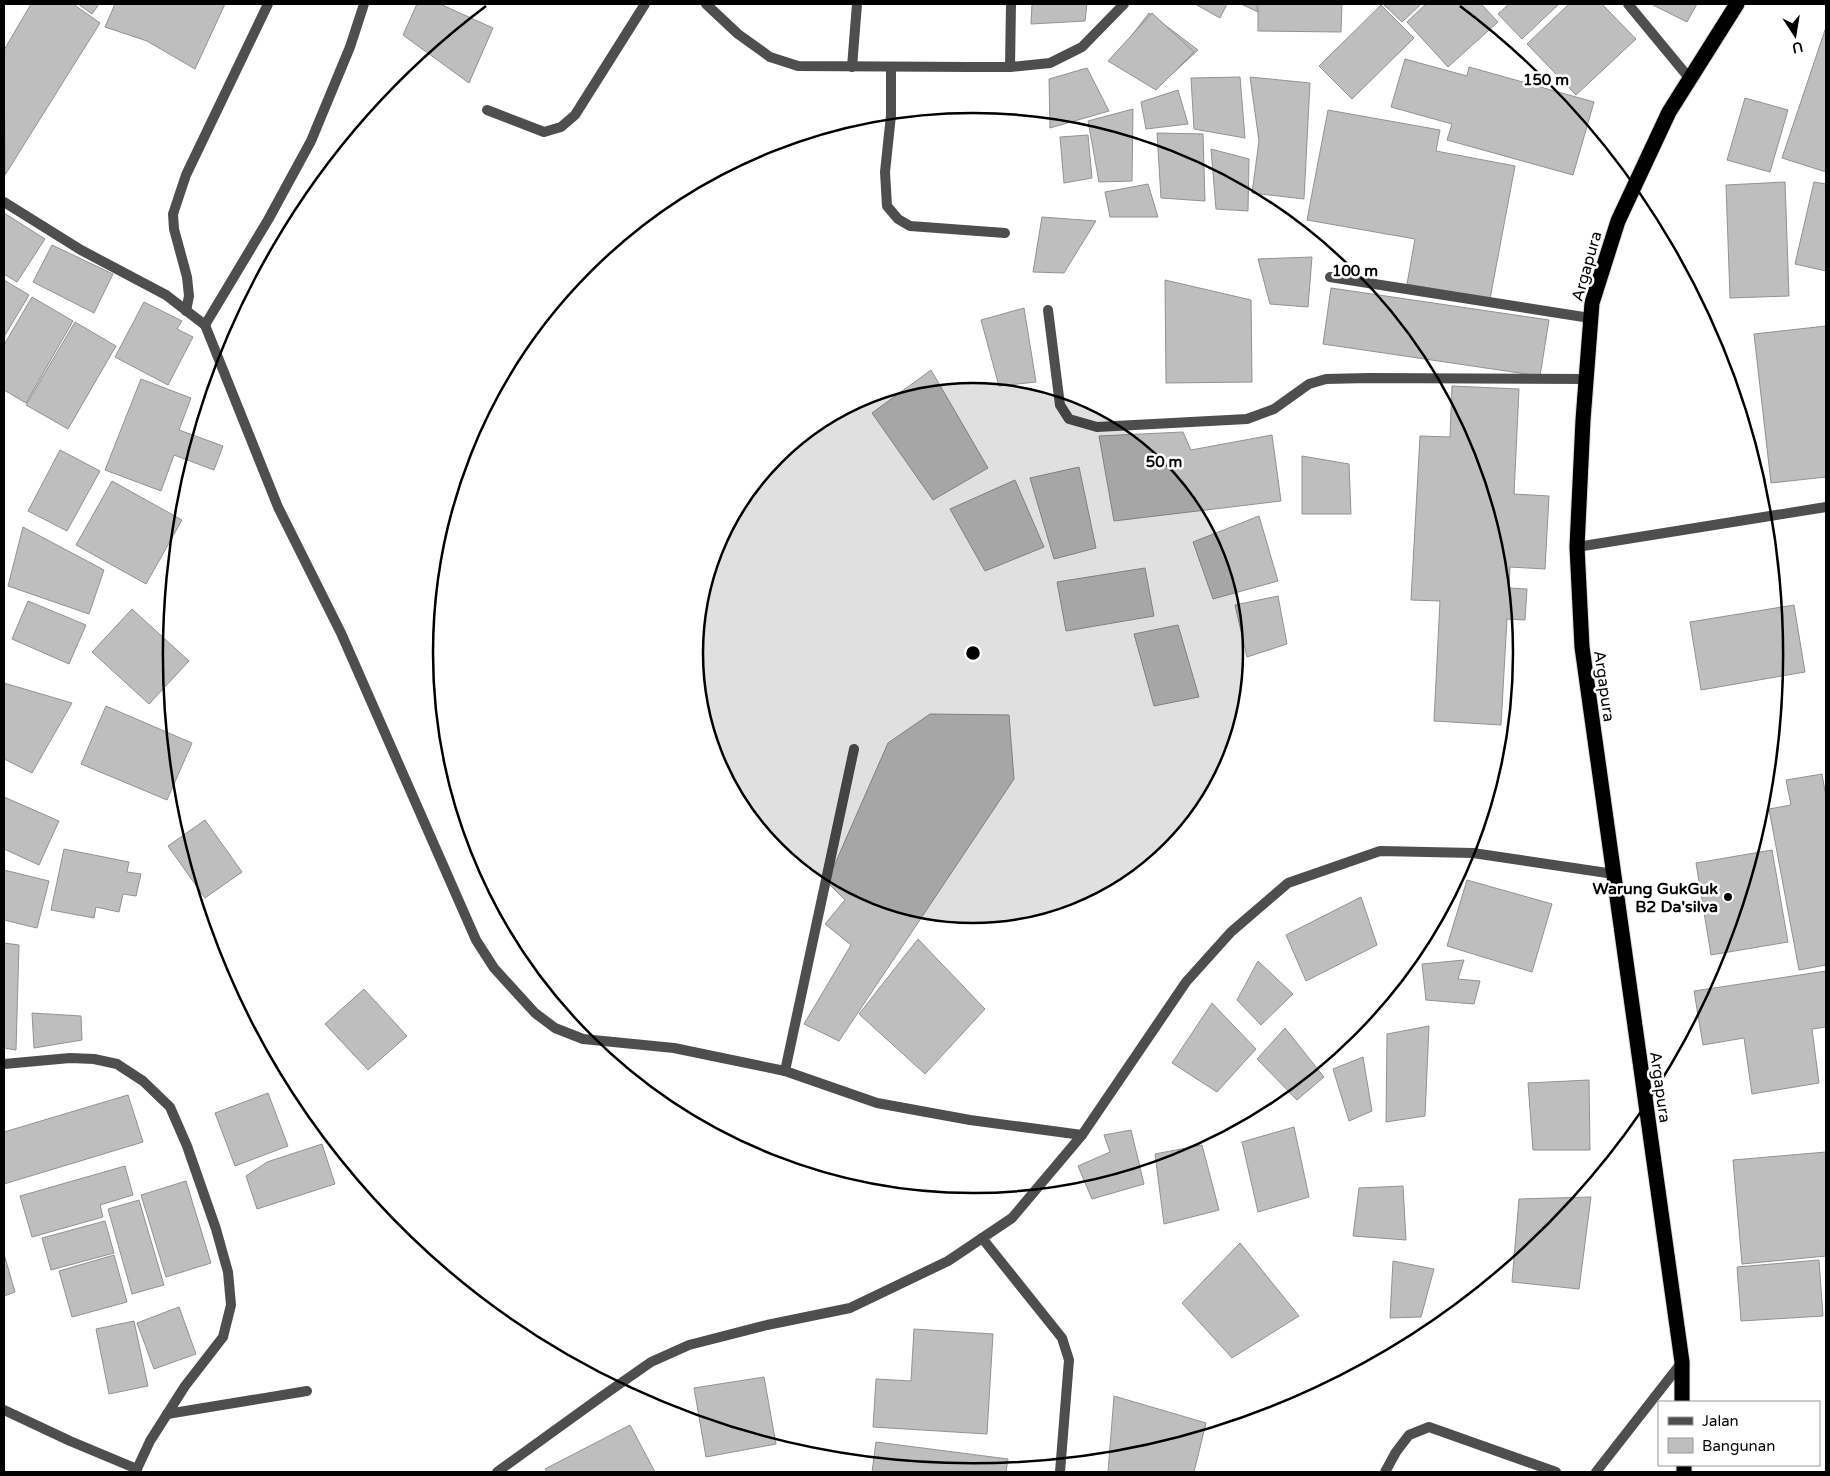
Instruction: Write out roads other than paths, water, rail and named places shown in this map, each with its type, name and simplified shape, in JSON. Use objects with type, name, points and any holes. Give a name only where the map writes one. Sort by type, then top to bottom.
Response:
[{"type":"highway","name":"Argapura","points":[[1682,1401],[1682,1362],[1582,647],[1577,548],[1592,303],[1618,221],[1670,112],[1737,4]]},
{"type":"street","points":[[186,311],[189,296],[187,276],[174,229],[173,214],[186,175],[268,4]]},
{"type":"street","points":[[205,325],[268,220],[312,141],[350,46],[364,4]]},
{"type":"street","points":[[487,110],[544,132],[561,127],[575,114],[645,4]]},
{"type":"street","points":[[706,4],[738,34],[770,57],[798,66],[852,67],[1010,67],[1050,63],[1082,47],[1124,4]]},
{"type":"street","points":[[852,67],[857,4]]},
{"type":"street","points":[[1010,67],[1011,4]]},
{"type":"street","points":[[1628,4],[1690,79]]},
{"type":"street","points":[[891,67],[891,115],[885,172],[887,206],[898,219],[910,226],[1005,233]]},
{"type":"street","points":[[4,202],[81,250],[166,295],[205,325],[278,507],[341,633],[476,940],[494,968],[535,1013],[555,1028],[583,1039],[674,1048],[785,1071],[877,1104],[970,1120],[1082,1135]]},
{"type":"street","points":[[1330,277],[1590,318]]},
{"type":"street","points":[[1048,310],[1060,405],[1069,419],[1097,427],[1247,419],[1274,409],[1309,384],[1326,379],[1586,380]]},
{"type":"street","points":[[1577,548],[1826,507]]},
{"type":"street","points":[[785,1071],[854,749]]},
{"type":"street","points":[[497,1472],[600,1397],[652,1362],[689,1346],[767,1325],[850,1308],[948,1261],[1012,1218],[1082,1135],[1186,982],[1231,932],[1288,882],[1380,851],[1474,853],[1614,874]]},
{"type":"street","points":[[4,1064],[70,1058],[94,1059],[117,1064],[143,1081],[170,1107],[187,1146],[216,1229],[228,1272],[231,1306],[223,1337],[185,1386],[150,1440],[137,1471],[4,1410]]},
{"type":"street","points":[[982,1238],[1062,1338],[1068,1360],[1060,1472]]},
{"type":"street","points":[[1596,1472],[1682,1362]]},
{"type":"street","points":[[167,1414],[307,1391]]},
{"type":"street","points":[[1385,1472],[1396,1452],[1409,1435],[1429,1428],[1556,1472]]},
{"type":"place","name":"Warung GukGuk B2 Da'silva","points":[[1728,897]]}]
